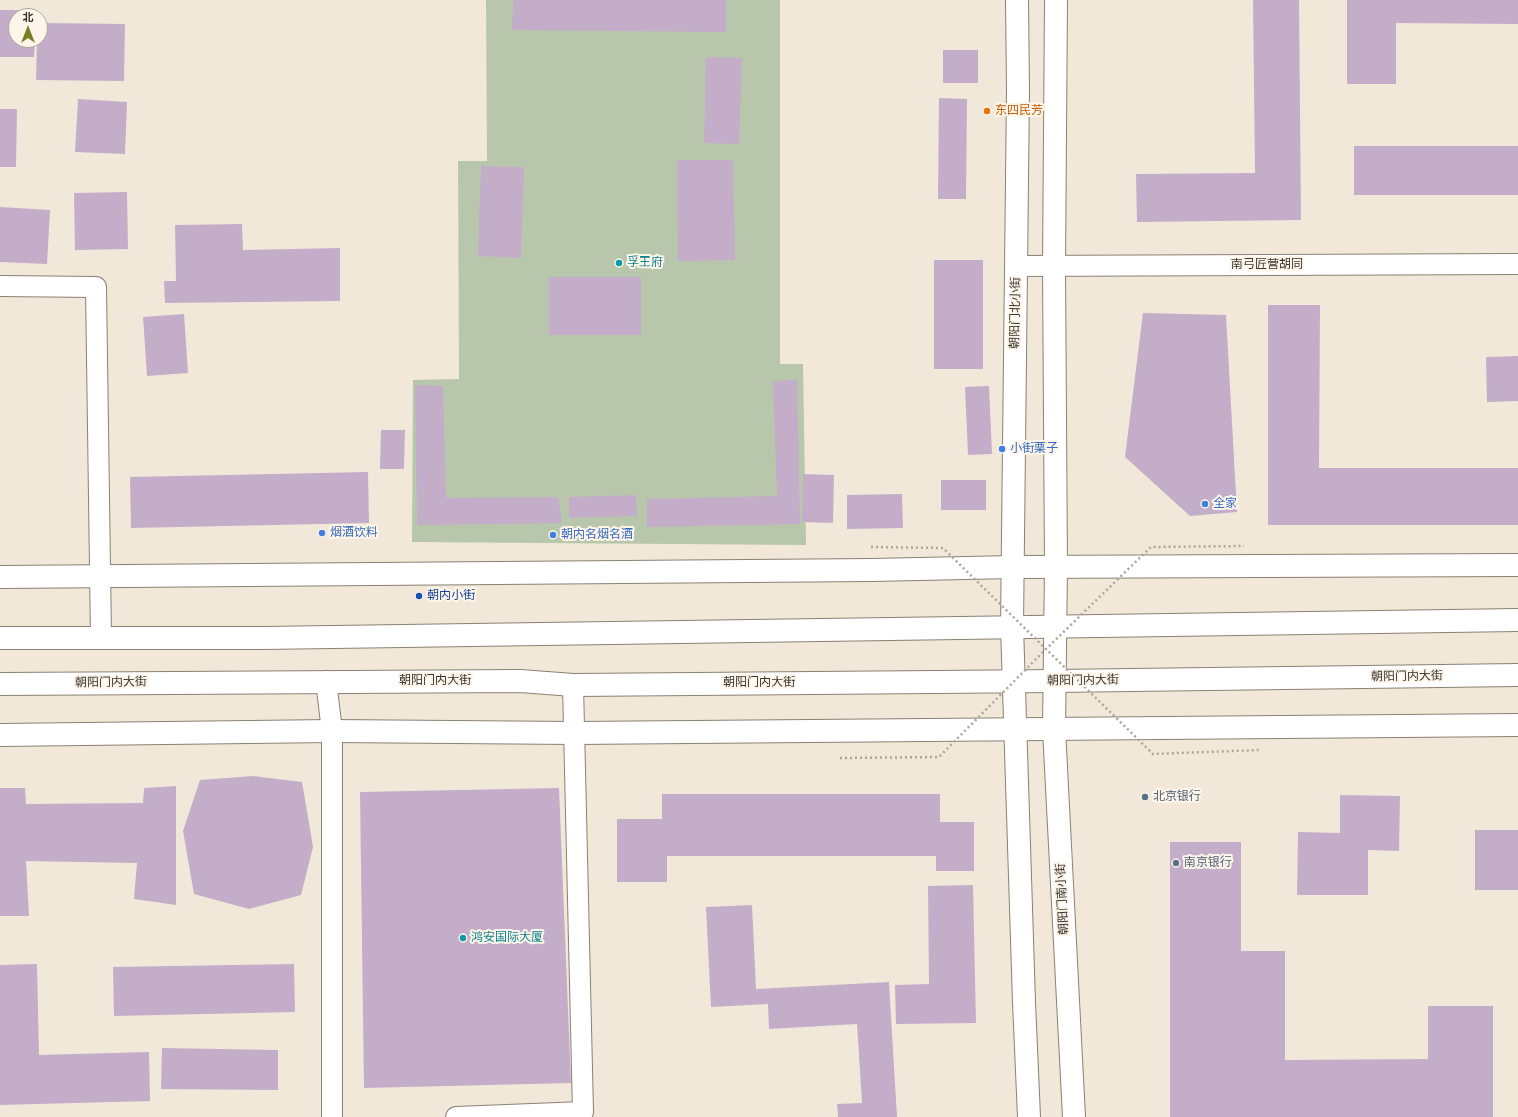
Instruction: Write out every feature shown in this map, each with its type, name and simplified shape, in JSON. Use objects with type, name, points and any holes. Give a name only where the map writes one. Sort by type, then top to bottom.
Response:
[{"type":"main road","name":"朝阳门北小街","points":[[1013,682],[1012,626],[1018,90],[1017,0]]},
{"type":"main road","points":[[1055,626],[1054,266],[1056,0]]},
{"type":"main road","points":[[0,577],[1518,565]]},
{"type":"main road","points":[[0,638],[263,638],[1012,626],[1518,620]]},
{"type":"main road","name":"朝阳门南小街","points":[[1055,626],[1054,729],[1074,1117]]},
{"type":"main road","name":"朝阳门内大街","points":[[0,684],[326,681],[520,681],[574,684],[1055,682],[1518,675]]},
{"type":"main road","points":[[1013,682],[1029,1117]]},
{"type":"main road","points":[[0,735],[332,731],[574,733],[1518,726]]},
{"type":"street","name":"南弓匠营胡同","points":[[1016,266],[1518,264]]},
{"type":"street","points":[[0,286],[96,287],[101,638]]},
{"type":"street","points":[[326,681],[332,731],[332,1117]]},
{"type":"street","points":[[456,1117],[583,1112],[574,684]]},
{"type":"path","points":[[840,758],[939,758],[1046,649],[1151,547],[1244,546]]},
{"type":"path","points":[[871,547],[943,548],[1153,754],[1260,750]]},
{"type":"green space","name":"孚王府","points":[[486,0],[780,0],[780,364],[803,364],[806,545],[412,542],[413,380],[459,379],[458,161],[487,161]]},
{"type":"building","points":[[513,0],[726,0],[726,32],[512,30]]},
{"type":"building","points":[[1253,0],[1299,0],[1301,220],[1137,222],[1136,174],[1255,173]]},
{"type":"building","points":[[1347,0],[1518,0],[1518,24],[1396,23],[1396,84],[1347,84]]},
{"type":"building","points":[[0,10],[8,10],[8,48],[35,48],[34,57],[0,57]]},
{"type":"building","points":[[48,23],[125,24],[124,81],[36,80],[37,48],[48,48]]},
{"type":"building","points":[[943,50],[978,50],[978,83],[943,83]]},
{"type":"building","points":[[706,57],[742,58],[739,144],[704,143]]},
{"type":"building","points":[[939,98],[967,99],[966,199],[938,199]]},
{"type":"building","points":[[78,99],[127,102],[125,154],[75,152]]},
{"type":"building","points":[[0,109],[17,109],[16,167],[0,167]]},
{"type":"building","points":[[1354,146],[1518,146],[1518,195],[1354,195]]},
{"type":"building","points":[[677,160],[733,160],[735,260],[678,261]]},
{"type":"building","points":[[481,166],[524,167],[521,258],[478,256]]},
{"type":"building","points":[[127,192],[128,249],[75,250],[74,193]]},
{"type":"building","points":[[0,207],[50,210],[47,264],[0,262]]},
{"type":"building","points":[[242,224],[243,250],[340,248],[340,301],[165,303],[164,281],[176,281],[175,225]]},
{"type":"building","points":[[934,260],[983,260],[983,369],[934,369]]},
{"type":"building","points":[[549,277],[641,277],[641,335],[549,335]]},
{"type":"building","points":[[1268,305],[1320,305],[1319,468],[1518,468],[1518,525],[1268,525]]},
{"type":"building","points":[[1143,313],[1226,315],[1237,512],[1190,516],[1125,457]]},
{"type":"building","points":[[184,314],[188,373],[147,376],[143,317]]},
{"type":"building","points":[[1518,356],[1518,401],[1487,402],[1486,357]]},
{"type":"building","points":[[797,380],[800,524],[647,527],[647,499],[777,496],[773,381]]},
{"type":"building","points":[[415,385],[443,386],[446,498],[558,497],[562,523],[417,525]]},
{"type":"building","points":[[989,386],[992,454],[968,455],[965,387]]},
{"type":"building","points":[[381,430],[405,430],[404,469],[380,469]]},
{"type":"building","points":[[368,472],[369,523],[131,528],[130,477]]},
{"type":"building","points":[[803,474],[834,475],[833,523],[802,522]]},
{"type":"building","points":[[941,480],[986,480],[986,510],[941,510]]},
{"type":"building","points":[[902,494],[903,528],[847,529],[847,495]]},
{"type":"building","points":[[636,495],[637,516],[569,518],[569,497]]},
{"type":"building","points":[[253,776],[302,782],[313,847],[301,895],[249,909],[194,894],[183,831],[200,780]]},
{"type":"building","points":[[176,786],[176,905],[134,899],[137,863],[26,861],[29,916],[0,916],[0,788],[25,788],[26,804],[143,803],[144,788]]},
{"type":"building","name":"鸿安国际大厦","points":[[559,788],[571,1083],[364,1088],[360,792]]},
{"type":"building","points":[[662,794],[940,794],[940,822],[974,822],[974,871],[936,871],[936,856],[667,856],[667,882],[617,882],[617,819],[662,819]]},
{"type":"building","points":[[1340,795],[1400,796],[1399,851],[1368,850],[1368,895],[1297,895],[1298,832],[1340,833]]},
{"type":"building","points":[[1475,830],[1518,830],[1518,890],[1475,890]]},
{"type":"building","points":[[1170,842],[1241,842],[1241,951],[1285,951],[1285,1060],[1428,1059],[1428,1006],[1493,1006],[1493,1117],[1170,1117]]},
{"type":"building","points":[[973,885],[976,1023],[896,1024],[895,985],[929,984],[928,886]]},
{"type":"building","points":[[752,905],[756,989],[889,982],[897,1117],[838,1117],[837,1104],[862,1103],[857,1024],[769,1029],[768,1004],[711,1007],[706,907]]},
{"type":"building","points":[[37,964],[39,1055],[149,1052],[150,1101],[0,1105],[0,965]]},
{"type":"building","points":[[294,964],[295,1012],[114,1016],[113,967]]},
{"type":"building","points":[[162,1048],[278,1050],[278,1090],[161,1089]]},
{"type":"place","name":"东四民芳","points":[[987,111]]},
{"type":"place","name":"孚王府","points":[[619,263]]},
{"type":"place","name":"小街栗子","points":[[1002,449]]},
{"type":"place","name":"全家","points":[[1205,504]]},
{"type":"place","name":"烟酒饮料","points":[[322,533]]},
{"type":"place","name":"朝内名烟名酒","points":[[553,535]]},
{"type":"place","name":"朝内小街","points":[[419,596]]},
{"type":"place","name":"北京银行","points":[[1145,797]]},
{"type":"place","name":"南京银行","points":[[1176,863]]},
{"type":"place","name":"鸿安国际大厦","points":[[463,938]]}]
